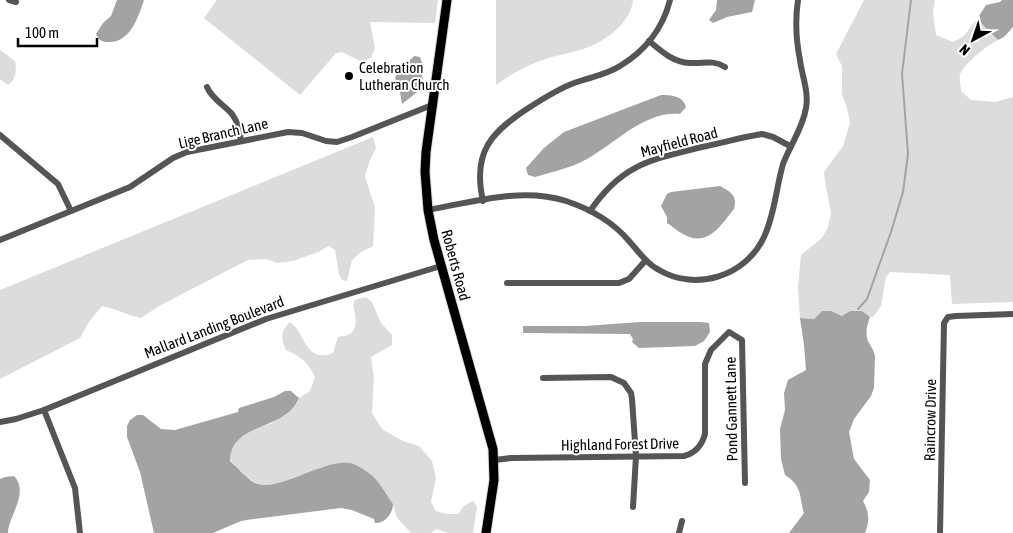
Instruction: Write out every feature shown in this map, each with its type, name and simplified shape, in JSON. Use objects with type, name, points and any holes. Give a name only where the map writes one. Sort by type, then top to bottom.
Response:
[{"type":"main road","name":"Roberts Road","points":[[447,0],[432,105],[425,172],[428,210],[434,240],[491,436],[494,480],[486,533]]},
{"type":"street","points":[[483,201],[479,180],[482,159],[490,142],[502,126],[564,87],[598,76],[633,57],[649,41],[662,21],[670,0]]},
{"type":"street","points":[[428,210],[518,196],[545,197],[564,201],[590,211],[622,234],[646,260],[665,274],[691,280],[717,278],[732,271],[746,262],[764,237],[790,146],[804,118],[807,95],[797,45],[798,0]]},
{"type":"street","points":[[649,41],[665,54],[677,60],[690,63],[712,62],[725,67]]},
{"type":"street","points":[[208,87],[212,95],[234,118],[241,141]]},
{"type":"street","name":"Lige Branch Lane","points":[[0,240],[130,187],[178,156],[193,150],[295,132],[336,142],[432,105]]},
{"type":"street","name":"Mayfield Road","points":[[590,211],[618,179],[633,168],[650,160],[762,134],[773,136],[790,146]]},
{"type":"street","points":[[0,135],[58,184],[72,211]]},
{"type":"street","points":[[507,283],[619,283],[629,279],[646,260]]},
{"type":"street","name":"Mallard Landing Boulevard","points":[[0,422],[44,410],[268,318],[441,266]]},
{"type":"street","name":"Raincrow Drive","points":[[940,533],[944,325],[948,317],[1013,314]]},
{"type":"street","name":"Highland Forest Drive","points":[[494,460],[511,458],[684,456],[693,452],[698,448],[705,434],[704,372],[707,357],[717,343],[729,332],[738,336]]},
{"type":"street","name":"Pond Gannett Lane","points":[[738,336],[742,340],[745,483]]},
{"type":"street","points":[[543,378],[611,378],[624,383],[628,388],[632,398],[636,456],[633,507]]},
{"type":"street","points":[[44,410],[75,488],[80,533]]},
{"type":"street","points":[[680,533],[682,521]]},
{"type":"shaded area","points":[[117,0],[144,0],[136,21],[127,34],[116,41],[102,41],[96,34],[103,23],[111,16]]},
{"type":"shaded area","points":[[217,0],[438,0],[435,23],[370,22],[375,48],[371,58],[362,62],[342,52],[336,53],[300,95],[204,18]]},
{"type":"shaded area","points":[[496,0],[633,0],[627,17],[606,38],[589,47],[531,65],[496,85]]},
{"type":"shaded area","points":[[717,0],[755,0],[752,12],[727,17],[713,23],[709,20],[716,10]]},
{"type":"shaded area","points":[[864,0],[935,0],[933,13],[936,35],[953,42],[964,36],[977,19],[998,40],[971,60],[962,71],[960,78],[961,91],[971,100],[995,102],[1013,97],[1013,302],[952,304],[950,275],[890,272],[886,277],[881,306],[873,317],[862,311],[850,311],[842,316],[831,311],[822,311],[814,319],[800,318],[798,287],[801,255],[822,238],[828,227],[831,213],[824,172],[843,146],[850,123],[842,95],[842,66],[836,54]]},
{"type":"shaded area","points":[[1002,0],[1013,0],[1013,27],[1004,37],[998,40],[977,19],[986,5]]},
{"type":"shaded area","points":[[0,50],[15,61],[15,74],[13,80],[8,85],[0,79]]},
{"type":"shaded area","points":[[414,56],[420,57],[422,63],[420,71],[422,73],[423,85],[421,89],[402,104],[399,86],[395,78],[397,73]]},
{"type":"shaded area","points":[[661,95],[680,98],[686,107],[680,114],[667,114],[642,123],[575,165],[535,177],[528,175],[526,168],[544,148],[564,132]]},
{"type":"shaded area","points":[[373,137],[376,148],[365,176],[375,208],[373,246],[361,252],[352,260],[347,281],[342,280],[339,274],[335,250],[329,246],[293,261],[277,263],[266,259],[248,260],[159,306],[141,318],[102,306],[89,322],[80,338],[0,379],[0,290]]},
{"type":"shaded area","points":[[720,186],[733,195],[735,205],[734,209],[713,233],[706,237],[692,238],[667,223],[667,217],[661,206],[667,194]]},
{"type":"shaded area","points":[[366,297],[372,302],[381,323],[392,335],[392,345],[371,357],[374,378],[372,413],[382,429],[403,441],[419,446],[432,461],[436,478],[431,502],[436,511],[458,514],[464,506],[473,501],[477,507],[473,533],[448,533],[436,529],[431,533],[411,533],[397,518],[393,504],[385,494],[322,467],[279,483],[261,484],[251,480],[230,460],[233,447],[240,438],[263,425],[271,424],[298,402],[299,398],[310,391],[315,377],[310,367],[296,355],[286,350],[283,342],[282,335],[287,325],[290,322],[295,327],[311,351],[324,355],[333,353],[338,337],[350,334],[355,328],[356,320],[353,305],[355,300]]},
{"type":"shaded area","points":[[822,311],[831,311],[842,316],[850,311],[862,311],[870,317],[867,335],[875,356],[874,388],[871,396],[854,419],[849,432],[854,459],[870,480],[869,492],[863,501],[868,517],[865,533],[789,533],[804,513],[798,488],[785,475],[781,459],[780,429],[785,410],[784,393],[788,380],[806,370],[800,318],[814,319]]},
{"type":"shaded area","points":[[640,322],[709,323],[710,332],[704,341],[695,346],[639,348],[632,342],[633,339],[630,334],[523,333],[523,326],[585,326]]},
{"type":"shaded area","points":[[285,391],[291,391],[299,398],[292,409],[282,417],[249,432],[239,439],[233,448],[230,461],[253,482],[263,485],[286,481],[338,463],[355,465],[373,476],[393,504],[387,518],[382,522],[375,523],[374,519],[352,510],[341,508],[241,521],[213,533],[154,533],[140,472],[127,437],[127,426],[130,420],[137,415],[143,415],[161,429],[175,430],[238,412],[239,408],[274,397]]},
{"type":"shaded area","points":[[14,476],[20,489],[19,497],[8,533],[0,533],[0,479]]},
{"type":"waterway","points":[[858,309],[867,299],[903,192],[908,154],[902,74],[911,0]]},
{"type":"place","name":"Celebration Lutheran Church","points":[[349,76]]}]
